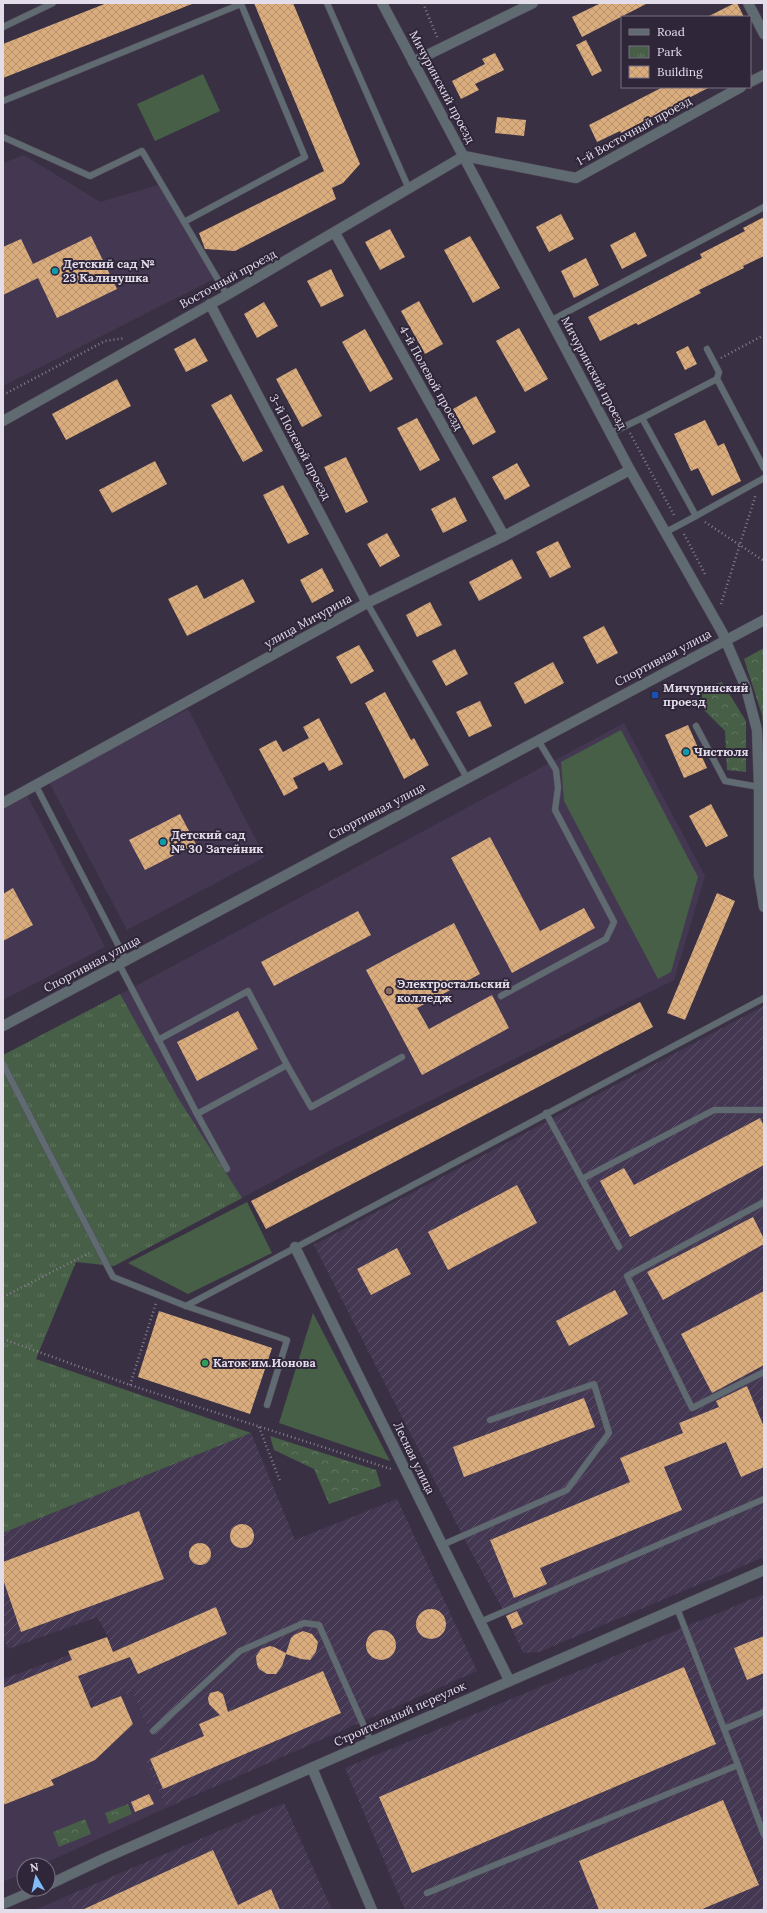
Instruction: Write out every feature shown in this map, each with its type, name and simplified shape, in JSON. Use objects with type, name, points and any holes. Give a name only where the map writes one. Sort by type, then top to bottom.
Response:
[{"type":"street","name":"Мичуринский проезд","points":[[382,3],[552,320],[630,470],[726,640],[746,688],[757,730],[761,819],[759,876],[764,907]]},
{"type":"street","points":[[413,62],[533,3]]},
{"type":"street","points":[[748,3],[764,34]]},
{"type":"street","points":[[751,81],[764,74]]},
{"type":"street","name":"1-й Восточный проезд","points":[[464,156],[576,178],[739,88]]},
{"type":"street","name":"Восточный проезд","points":[[3,421],[228,295],[464,156]]},
{"type":"street","name":"4-й Полевой проезд","points":[[335,233],[504,536]]},
{"type":"street","name":"3-й Полевой проезд","points":[[210,304],[367,603]]},
{"type":"street","name":"улица Мичурина","points":[[3,803],[367,603],[504,536],[630,470]]},
{"type":"street","name":"Спортивная улица","points":[[3,1026],[764,620]]},
{"type":"street","name":"Лесная улица","points":[[295,1247],[509,1680]]},
{"type":"street","name":"Строительный переулок","points":[[56,1881],[105,1858],[509,1680],[764,1570]]},
{"type":"street","points":[[312,1768],[372,1910]]},
{"type":"street","points":[[3,1904],[19,1897]]},
{"type":"lane","points":[[3,27],[54,3]]},
{"type":"lane","points":[[327,3],[409,189]]},
{"type":"lane","points":[[3,101],[241,4],[305,158],[184,222]]},
{"type":"lane","points":[[3,137],[90,176],[142,152],[228,295]]},
{"type":"lane","points":[[552,320],[764,207]]},
{"type":"lane","points":[[707,349],[719,372],[717,379],[764,468]]},
{"type":"lane","points":[[611,433],[717,379]]},
{"type":"lane","points":[[642,418],[696,516]]},
{"type":"lane","points":[[666,532],[762,479]]},
{"type":"lane","points":[[367,603],[467,778]]},
{"type":"lane","points":[[696,726],[725,780],[759,787]]},
{"type":"lane","points":[[501,996],[606,939],[614,922],[555,810],[558,788],[556,770],[538,740]]},
{"type":"lane","points":[[36,786],[123,962],[158,1040],[227,1169]]},
{"type":"lane","points":[[158,1040],[248,991],[311,1107],[402,1057]]},
{"type":"lane","points":[[186,1306],[764,998]]},
{"type":"lane","points":[[3,1064],[113,1277],[186,1306],[287,1340],[267,1405]]},
{"type":"lane","points":[[197,1114],[287,1065]]},
{"type":"lane","points":[[582,1178],[714,1110],[764,1110]]},
{"type":"lane","points":[[546,1113],[619,1247]]},
{"type":"lane","points":[[764,1202],[627,1276],[692,1408],[764,1372]]},
{"type":"lane","points":[[442,1545],[567,1490],[609,1433],[594,1384],[490,1420]]},
{"type":"lane","points":[[480,1622],[764,1499]]},
{"type":"lane","points":[[677,1608],[764,1835]]},
{"type":"lane","points":[[153,1731],[240,1651],[304,1623],[319,1625],[371,1742]]},
{"type":"lane","points":[[724,1729],[764,1712]]},
{"type":"lane","points":[[427,1893],[738,1765]]},
{"type":"path","points":[[424,3],[442,49]]},
{"type":"path","points":[[714,362],[764,335]]},
{"type":"path","points":[[3,395],[105,340],[128,338]]},
{"type":"path","points":[[720,604],[741,546],[762,479]]},
{"type":"path","points":[[696,516],[764,561]]},
{"type":"path","points":[[3,1297],[89,1253]]},
{"type":"path","points":[[3,1339],[130,1385],[407,1474]]},
{"type":"path","points":[[259,1426],[280,1481]]},
{"type":"shaded area","points":[[24,155],[100,202],[158,185],[214,279],[3,386],[3,163]]},
{"type":"shaded area","points":[[188,709],[265,857],[127,930],[49,782]]},
{"type":"shaded area","name":"Электростальский колледж","points":[[624,723],[705,876],[674,980],[333,1149],[242,1198],[117,1259],[13,1052]]},
{"type":"shaded area","points":[[26,793],[105,947],[3,1000],[3,805]]},
{"type":"shaded area","points":[[764,1006],[764,1557],[539,1652],[523,1653],[506,1615],[469,1548],[314,1245]]},
{"type":"shaded area","points":[[251,1433],[295,1540],[397,1499],[477,1671],[166,1808],[145,1758],[164,1745],[144,1720],[132,1692],[91,1708],[84,1690],[3,1726],[3,1679],[110,1640],[97,1617],[8,1649],[3,1637],[3,1533]]},
{"type":"shaded area","points":[[764,1594],[764,1910],[405,1910],[345,1768]]},
{"type":"shaded area","points":[[84,1690],[91,1708],[132,1692],[144,1720],[164,1745],[156,1785],[166,1808],[56,1858],[16,1857],[16,1876],[3,1882],[3,1726]]},
{"type":"shaded area","points":[[284,1803],[332,1910],[73,1910],[67,1896]]},
{"type":"shaded area","points":[[67,1896],[73,1910],[34,1910]]},
{"type":"green space","points":[[203,74],[220,111],[155,141],[137,104]]},
{"type":"green space","points":[[764,648],[764,735],[762,715],[744,659]]},
{"type":"green space","points":[[722,682],[746,721],[746,772],[727,770],[725,731],[703,709],[701,688]]},
{"type":"green space","points":[[621,730],[698,877],[671,972],[658,979],[564,801],[561,762]]},
{"type":"green space","points":[[120,994],[178,1098],[242,1198],[114,1266],[76,1262],[36,1359],[251,1433],[3,1533],[3,1055]]},
{"type":"green space","points":[[247,1202],[272,1253],[188,1294],[128,1263]]},
{"type":"green space","points":[[313,1313],[390,1461],[279,1423]]},
{"type":"green space","points":[[270,1436],[376,1470],[381,1486],[329,1504],[314,1469],[274,1450]]},
{"type":"green space","points":[[128,1804],[132,1814],[109,1824],[105,1813]]},
{"type":"green space","points":[[85,1819],[91,1834],[59,1847],[53,1832]]},
{"type":"building","points":[[107,3],[192,4],[3,78],[3,44]]},
{"type":"building","points":[[254,3],[293,3],[360,164],[343,183],[332,188],[336,199],[235,251],[205,249],[199,233],[324,171]]},
{"type":"building","points":[[601,3],[648,3],[582,37],[572,17]]},
{"type":"building","points":[[737,3],[744,16],[709,16]]},
{"type":"building","points":[[586,40],[602,71],[592,76],[576,45]]},
{"type":"building","points":[[495,53],[504,70],[475,84],[479,90],[461,99],[452,81],[485,64],[482,59]]},
{"type":"building","points":[[661,88],[708,88],[621,133],[620,131],[597,142],[589,125]]},
{"type":"building","points":[[497,117],[526,120],[524,136],[495,133]]},
{"type":"building","points":[[561,214],[574,239],[549,252],[536,227]]},
{"type":"building","points":[[764,217],[764,256],[743,266],[744,268],[699,290],[701,293],[638,325],[636,323],[600,341],[588,317],[702,258],[700,254],[745,231],[743,228]]},
{"type":"building","points":[[390,229],[405,257],[380,270],[365,242]]},
{"type":"building","points":[[635,232],[647,256],[622,269],[610,245]]},
{"type":"building","name":"Детский сад № 23 Калинушка","points":[[91,236],[117,289],[57,318],[38,278],[3,295],[3,247],[21,239],[33,264]]},
{"type":"building","points":[[470,236],[500,288],[473,303],[444,250]]},
{"type":"building","points":[[586,258],[599,285],[574,298],[561,271]]},
{"type":"building","points":[[331,269],[344,296],[321,307],[307,281]]},
{"type":"building","points":[[419,301],[443,344],[425,354],[401,311]]},
{"type":"building","points":[[264,302],[278,326],[257,338],[244,314]]},
{"type":"building","points":[[519,328],[548,379],[525,392],[496,341]]},
{"type":"building","points":[[365,329],[393,379],[370,392],[342,342]]},
{"type":"building","points":[[195,338],[208,361],[186,372],[174,349]]},
{"type":"building","points":[[688,346],[697,364],[685,370],[676,352]]},
{"type":"building","points":[[296,368],[322,416],[302,427],[276,379]]},
{"type":"building","points":[[117,379],[131,406],[66,440],[52,414]]},
{"type":"building","points":[[231,394],[263,451],[243,462],[211,405]]},
{"type":"building","points":[[476,396],[496,432],[473,445],[453,409]]},
{"type":"building","points":[[417,418],[440,460],[420,471],[397,428]]},
{"type":"building","points":[[705,420],[718,446],[724,443],[741,481],[712,496],[698,468],[691,471],[674,434]]},
{"type":"building","points":[[346,457],[368,502],[346,513],[324,467]]},
{"type":"building","points":[[155,461],[167,484],[112,513],[99,490]]},
{"type":"building","points":[[517,463],[530,486],[505,500],[492,477]]},
{"type":"building","points":[[283,485],[309,534],[288,544],[263,495]]},
{"type":"building","points":[[455,497],[467,521],[443,533],[431,509]]},
{"type":"building","points":[[387,533],[400,556],[380,567],[367,544]]},
{"type":"building","points":[[558,541],[571,567],[550,578],[536,552]]},
{"type":"building","points":[[512,559],[522,578],[479,601],[469,582]]},
{"type":"building","points":[[322,568],[334,591],[312,603],[300,580]]},
{"type":"building","points":[[243,579],[255,602],[187,636],[168,599],[197,585],[204,599]]},
{"type":"building","points":[[430,602],[442,625],[417,637],[406,615]]},
{"type":"building","points":[[604,626],[618,653],[597,664],[583,637]]},
{"type":"building","points":[[359,645],[374,671],[351,684],[336,657]]},
{"type":"building","points":[[455,649],[468,674],[446,686],[432,661]]},
{"type":"building","points":[[553,662],[564,683],[525,704],[514,683]]},
{"type":"building","points":[[385,692],[411,740],[414,738],[429,765],[404,779],[365,703]]},
{"type":"building","points":[[480,701],[492,726],[469,737],[456,712]]},
{"type":"building","points":[[319,718],[343,764],[329,771],[324,762],[293,778],[298,788],[284,796],[259,749],[276,740],[283,752],[309,738],[303,727]]},
{"type":"building","name":"Чистюля","points":[[688,725],[707,768],[684,778],[665,735]]},
{"type":"building","points":[[711,804],[728,836],[706,847],[689,816]]},
{"type":"building","name":"Детский сад № 30 Затейник","points":[[180,814],[196,844],[145,870],[129,840]]},
{"type":"building","points":[[490,837],[540,931],[584,908],[595,928],[512,973],[451,858]]},
{"type":"building","points":[[13,888],[33,925],[3,941],[3,894]]},
{"type":"building","points":[[717,893],[735,901],[685,1020],[667,1013]]},
{"type":"building","points":[[358,911],[371,935],[274,986],[261,962]]},
{"type":"building","points":[[454,923],[480,974],[417,1008],[429,1029],[492,995],[509,1028],[422,1075],[366,970]]},
{"type":"building","points":[[640,1002],[653,1027],[266,1229],[251,1201]]},
{"type":"building","points":[[238,1011],[258,1049],[197,1081],[177,1042]]},
{"type":"building","points":[[760,1118],[764,1126],[764,1165],[630,1237],[600,1181],[624,1168],[634,1185]]},
{"type":"building","points":[[517,1185],[537,1223],[448,1270],[428,1232]]},
{"type":"building","points":[[753,1217],[764,1239],[764,1244],[663,1300],[647,1272]]},
{"type":"building","points":[[397,1248],[411,1274],[371,1295],[357,1269]]},
{"type":"building","points":[[615,1290],[628,1314],[569,1346],[556,1321]]},
{"type":"building","points":[[764,1291],[764,1365],[712,1393],[681,1334]]},
{"type":"building","name":"Каток им.Ионова","points":[[159,1311],[272,1348],[250,1414],[138,1377]]},
{"type":"building","points":[[747,1386],[764,1427],[764,1467],[741,1477],[726,1442],[664,1467],[682,1510],[540,1568],[547,1584],[514,1598],[490,1540],[630,1482],[620,1458],[683,1433],[679,1423],[719,1407],[716,1401]]},
{"type":"building","points":[[584,1398],[595,1427],[464,1477],[453,1447]]},
{"type":"building","points":[[139,1511],[164,1579],[21,1632],[3,1579],[3,1562]]},
{"type":"building","points":[[242,1524],[247,1525],[253,1531],[253,1541],[247,1547],[242,1548],[237,1547],[231,1541],[230,1536],[231,1531],[237,1525]]},
{"type":"building","points":[[200,1543],[208,1546],[211,1554],[208,1562],[200,1565],[192,1562],[189,1554],[192,1546]]},
{"type":"building","points":[[216,1607],[227,1634],[138,1674],[130,1657],[78,1676],[91,1708],[121,1696],[133,1724],[95,1760],[51,1780],[54,1785],[3,1805],[3,1688],[72,1660],[68,1651],[107,1637],[113,1652]]},
{"type":"building","points":[[431,1609],[441,1614],[446,1624],[441,1634],[431,1639],[421,1634],[416,1624],[421,1614]]},
{"type":"building","points":[[517,1611],[523,1624],[512,1629],[506,1616]]},
{"type":"building","points":[[381,1630],[387,1631],[395,1639],[395,1651],[387,1659],[381,1660],[375,1659],[367,1651],[366,1645],[367,1639],[375,1631]]},
{"type":"building","points":[[303,1631],[312,1634],[318,1642],[316,1652],[310,1660],[301,1659],[286,1654],[282,1666],[276,1674],[267,1674],[259,1669],[256,1656],[261,1649],[270,1646],[286,1653],[291,1638]]},
{"type":"building","points":[[764,1636],[764,1673],[747,1680],[734,1648]]},
{"type":"building","points":[[684,1667],[716,1744],[412,1873],[379,1797]]},
{"type":"building","points":[[323,1671],[341,1713],[163,1789],[150,1759],[204,1736],[199,1724],[220,1715],[209,1704],[208,1698],[210,1693],[218,1691],[223,1694],[228,1712]]},
{"type":"building","points":[[149,1794],[154,1804],[135,1812],[131,1802]]},
{"type":"building","points":[[723,1800],[759,1885],[700,1910],[599,1910],[579,1861]]},
{"type":"building","points":[[213,1850],[238,1905],[271,1889],[280,1910],[82,1910]]},
{"type":"place","name":"Детский сад № 23 Калинушка","points":[[55,271]]},
{"type":"place","name":"Мичуринский проезд","points":[[655,695]]},
{"type":"place","name":"Чистюля","points":[[686,752]]},
{"type":"place","name":"Детский сад № 30 Затейник","points":[[163,842]]},
{"type":"place","name":"Электростальский колледж","points":[[389,991]]},
{"type":"place","name":"Каток им.Ионова","points":[[205,1363]]}]
